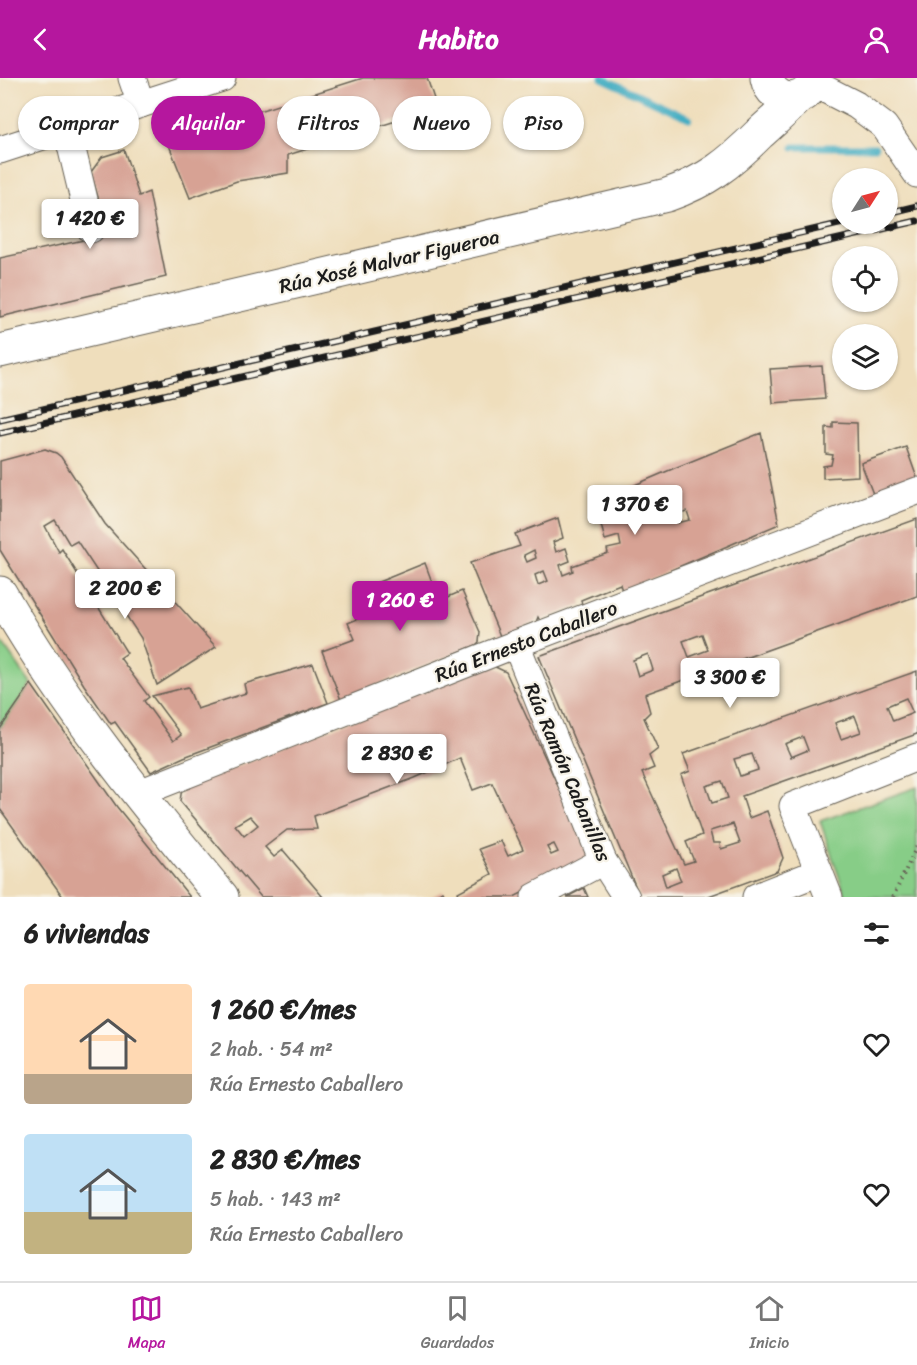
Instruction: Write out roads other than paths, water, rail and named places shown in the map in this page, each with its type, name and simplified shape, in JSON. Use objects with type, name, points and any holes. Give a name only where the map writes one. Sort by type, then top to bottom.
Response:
[{"type":"main road","name":"Rúa Xosé Malvar Figueroa","points":[[0,351],[666,195],[693,186],[744,151],[760,134],[767,111],[792,85]]},
{"type":"main road","points":[[0,593],[58,687],[137,794],[222,897]]},
{"type":"street","points":[[132,78],[141,104],[222,78]]},
{"type":"street","points":[[792,85],[856,105],[884,126],[917,174]]},
{"type":"street","points":[[0,150],[18,144]]},
{"type":"street","points":[[72,150],[91,229]]},
{"type":"street","name":"Rúa Ernesto Caballero","points":[[137,794],[516,644],[917,490]]},
{"type":"street","name":"Rúa Ramón Cabanillas","points":[[516,644],[603,861],[626,897]]},
{"type":"street","points":[[829,897],[793,806],[917,758]]},
{"type":"street","points":[[535,897],[603,861]]},
{"type":"street","points":[[756,897],[819,872]]},
{"type":"waterway","points":[[602,78],[689,118]]},
{"type":"waterway","points":[[794,147],[875,147]]},
{"type":"railway","points":[[898,211],[917,206]]},
{"type":"railway","points":[[0,433],[917,221]]},
{"type":"railway","points":[[0,419],[832,226]]}]
